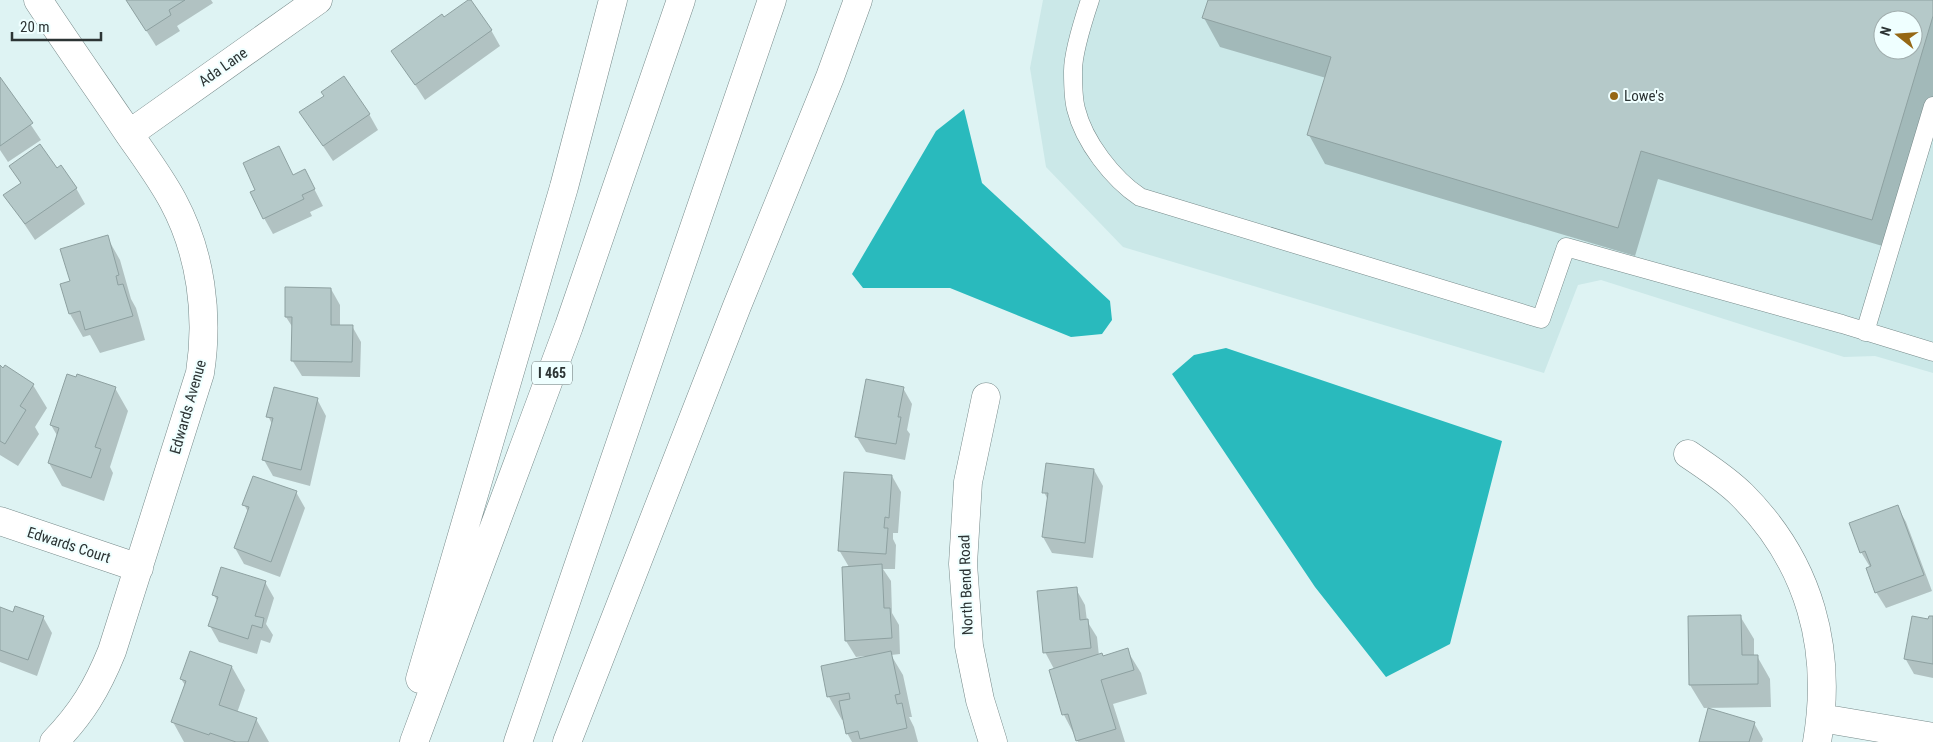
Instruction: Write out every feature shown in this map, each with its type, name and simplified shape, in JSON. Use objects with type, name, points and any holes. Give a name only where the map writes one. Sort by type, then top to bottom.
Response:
[{"type":"main road","name":"Edwards Avenue","points":[[38,0],[173,200],[189,238],[197,264],[202,291],[204,332],[200,373],[112,651],[95,691],[70,726],[54,742]]},
{"type":"main road","name":"Ada Lane","points":[[129,134],[318,0]]},
{"type":"main road","points":[[402,742],[564,188],[613,0]]},
{"type":"main road","name":"I 465","points":[[414,742],[569,326],[682,0]]},
{"type":"main road","points":[[518,742],[772,0]]},
{"type":"main road","points":[[567,742],[737,306],[830,77],[858,0]]},
{"type":"main road","points":[[830,77],[870,0]]},
{"type":"main road","name":"North Bend Road","points":[[986,397],[968,482],[962,564],[969,646],[980,700],[993,742]]},
{"type":"main road","points":[[1688,454],[1742,495],[1770,526],[1791,560],[1808,598],[1816,624],[1821,651],[1822,692],[1819,730],[1933,737]]},
{"type":"main road","name":"Edwards Court","points":[[0,521],[139,568]]},
{"type":"lane","points":[[1090,0],[1073,69],[1076,109],[1089,140],[1107,166],[1125,187],[1140,197],[1541,319],[1566,248],[1933,352]]},
{"type":"lane","points":[[1865,332],[1933,106]]},
{"type":"shaded area","points":[[1043,0],[1933,0],[1933,373],[1875,356],[1844,357],[1601,280],[1578,285],[1544,373],[1123,247],[1046,167],[1030,68]]},
{"type":"water","points":[[964,109],[982,183],[1110,301],[1112,320],[1102,334],[1071,337],[950,288],[863,288],[852,274],[936,131]]},
{"type":"water","points":[[1226,348],[1502,441],[1450,644],[1386,677],[1315,587],[1172,374],[1194,355]]},
{"type":"building","points":[[126,0],[185,0],[169,10],[171,15],[146,31]]},
{"type":"building","points":[[468,0],[471,0],[492,30],[415,85],[391,51],[442,14],[444,17]]},
{"type":"building","name":"Lowe's","points":[[1208,0],[1933,0],[1933,16],[1923,49],[1923,10],[1873,10],[1873,60],[1920,60],[1872,220],[1641,151],[1618,228],[1307,135],[1331,57],[1202,18]]},
{"type":"building","points":[[344,76],[370,114],[323,146],[299,112],[324,96],[321,92]]},
{"type":"building","points":[[0,77],[33,123],[0,146]]},
{"type":"building","points":[[40,144],[57,168],[61,165],[77,188],[25,224],[3,195],[21,183],[9,166]]},
{"type":"building","points":[[279,146],[293,175],[305,169],[315,189],[302,195],[304,199],[263,219],[250,192],[255,190],[243,163]]},
{"type":"building","points":[[108,235],[119,275],[116,276],[118,285],[123,284],[133,316],[85,330],[80,311],[69,314],[60,284],[70,281],[60,249]]},
{"type":"building","points":[[285,287],[331,288],[331,325],[353,325],[352,362],[291,361],[292,317],[285,317]]},
{"type":"building","points":[[0,365],[3,368],[5,365],[34,384],[20,406],[26,410],[5,444],[0,441]]},
{"type":"building","points":[[67,374],[76,377],[77,374],[116,387],[95,447],[101,449],[91,478],[48,463],[59,428],[50,425]]},
{"type":"building","points":[[866,379],[904,387],[898,417],[901,417],[896,444],[855,437]]},
{"type":"building","points":[[274,387],[318,398],[301,470],[262,460],[273,418],[266,417]]},
{"type":"building","points":[[1046,463],[1094,469],[1085,543],[1042,537],[1048,493],[1042,493]]},
{"type":"building","points":[[844,472],[892,475],[889,518],[885,517],[884,528],[888,528],[886,554],[838,551]]},
{"type":"building","points":[[253,476],[297,491],[271,562],[234,548],[249,507],[242,505]]},
{"type":"building","points":[[1898,505],[1924,575],[1875,593],[1866,568],[1871,566],[1865,551],[1860,553],[1849,523]]},
{"type":"building","points":[[882,564],[884,608],[890,608],[892,638],[845,641],[842,567]]},
{"type":"building","points":[[221,567],[266,581],[255,616],[264,618],[262,628],[252,625],[248,639],[208,626],[218,597],[212,595]]},
{"type":"building","points":[[1077,587],[1080,620],[1088,619],[1091,648],[1043,653],[1037,591]]},
{"type":"building","points":[[15,606],[44,616],[28,660],[0,650],[0,607],[13,612]]},
{"type":"building","points":[[1741,615],[1742,655],[1758,655],[1758,684],[1689,685],[1688,616]]},
{"type":"building","points":[[1912,616],[1928,619],[1929,616],[1933,616],[1933,664],[1904,659]]},
{"type":"building","points":[[1128,648],[1134,670],[1101,680],[1116,729],[1076,741],[1068,714],[1062,715],[1049,670],[1102,653],[1103,656]]},
{"type":"building","points":[[190,651],[232,666],[219,705],[257,718],[248,742],[236,742],[210,733],[209,735],[171,722],[186,681],[180,679]]},
{"type":"building","points":[[891,651],[900,694],[895,695],[897,704],[902,703],[907,728],[860,739],[858,731],[846,734],[839,701],[850,699],[849,693],[827,697],[821,666]]},
{"type":"building","points":[[1708,708],[1755,722],[1749,742],[1699,742]]},
{"type":"place","name":"Lowe's","points":[[1614,96]]}]
